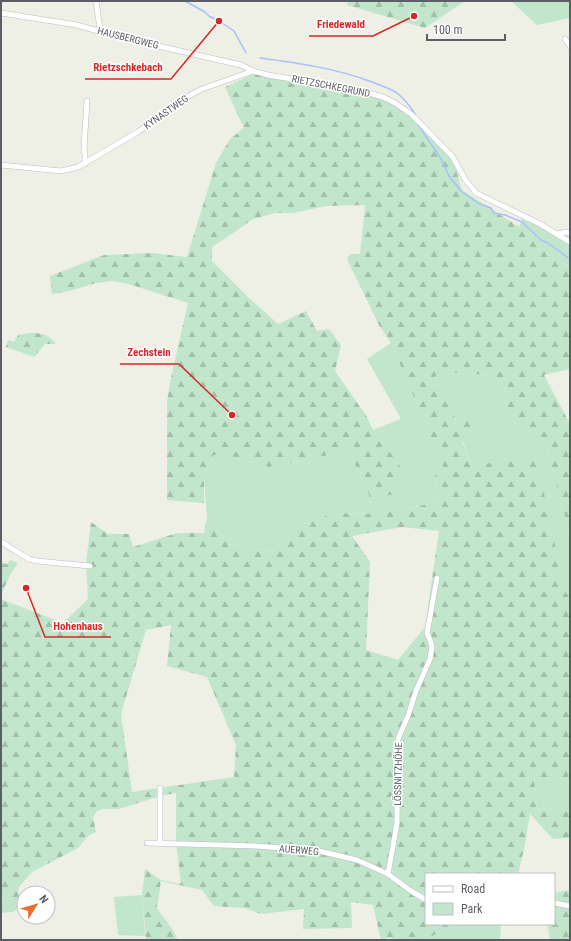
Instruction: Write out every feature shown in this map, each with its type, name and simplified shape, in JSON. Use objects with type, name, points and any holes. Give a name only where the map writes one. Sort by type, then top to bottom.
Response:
[{"type":"street","points":[[96,1],[99,31]]},
{"type":"street","name":"HAUSBERGWEG","points":[[1,13],[77,25],[123,38],[241,65],[253,71]]},
{"type":"street","points":[[565,39],[570,46]]},
{"type":"street","name":"KYNASTWEG","points":[[1,165],[61,171],[78,167],[138,132],[187,97],[202,89],[253,71]]},
{"type":"street","name":"RIETZSCHKEGRUND","points":[[253,71],[268,75],[362,91],[383,97],[395,103],[411,114],[452,156],[468,183],[476,193],[540,224],[570,242]]},
{"type":"street","points":[[85,164],[86,154],[84,148],[88,101]]},
{"type":"street","points":[[558,234],[565,232],[570,233]]},
{"type":"street","points":[[1,542],[29,559],[90,566]]},
{"type":"street","name":"LÖSSNITZHÖHE","points":[[388,874],[397,823],[398,739],[430,659],[432,647],[427,633],[436,578]]},
{"type":"street","points":[[160,788],[160,843]]},
{"type":"street","name":"AUERWEG","points":[[147,843],[256,846],[319,851],[357,860],[388,874],[425,899]]},
{"type":"street","points":[[555,903],[570,906]]},
{"type":"green space","points":[[348,1],[465,1],[425,28],[347,5]]},
{"type":"green space","points":[[511,1],[570,1],[570,18],[537,25]]},
{"type":"green space","points":[[253,74],[383,97],[395,103],[452,156],[462,190],[519,227],[555,260],[570,267],[570,369],[544,375],[570,424],[570,535],[547,448],[533,436],[519,430],[507,407],[504,386],[493,375],[452,373],[435,376],[456,420],[481,421],[474,438],[462,441],[471,466],[536,456],[565,591],[570,598],[570,776],[565,779],[534,777],[537,808],[570,811],[570,838],[553,839],[530,814],[518,873],[425,873],[425,925],[456,925],[430,937],[428,940],[392,940],[391,937],[381,940],[373,905],[351,902],[352,928],[303,929],[304,909],[261,914],[245,908],[214,906],[202,890],[161,881],[157,908],[178,940],[146,940],[142,895],[145,869],[161,880],[181,884],[176,842],[176,793],[160,796],[119,809],[103,809],[97,811],[93,817],[96,832],[89,835],[78,848],[32,872],[21,885],[16,885],[16,901],[1,897],[1,599],[63,623],[88,599],[86,563],[91,522],[108,534],[129,534],[133,547],[177,533],[204,533],[207,517],[229,544],[273,552],[292,528],[334,513],[381,514],[438,502],[435,471],[445,470],[391,343],[379,325],[347,259],[350,254],[360,254],[365,205],[326,206],[293,213],[275,213],[253,219],[212,247],[212,261],[249,298],[278,324],[306,311],[317,331],[329,329],[341,345],[335,371],[367,417],[373,430],[400,466],[394,494],[371,499],[349,451],[269,467],[221,453],[212,456],[204,480],[204,503],[167,500],[167,402],[188,303],[132,285],[113,281],[96,283],[70,291],[52,294],[50,276],[104,255],[152,253],[187,257],[216,163],[230,139],[244,128],[225,87]],"holes":[[[402,527],[439,531],[425,627],[398,660],[366,650],[370,562],[352,536]],[[171,625],[167,666],[207,677],[236,745],[234,777],[132,792],[121,714],[146,630]]]},
{"type":"green space","points":[[522,219],[556,235],[570,245],[570,267],[555,260],[519,227]]},
{"type":"green space","points":[[29,333],[44,335],[56,344],[45,344],[34,357],[6,347],[8,340],[14,342],[18,335]]},
{"type":"green space","points":[[391,343],[446,470],[435,472],[438,502],[381,514],[334,513],[292,528],[273,552],[229,544],[207,517],[204,480],[212,456],[221,453],[269,467],[349,451],[371,499],[399,466],[373,430],[401,419],[367,359]]},
{"type":"green space","points":[[452,373],[493,375],[504,386],[507,407],[519,430],[533,436],[547,448],[570,535],[570,598],[471,466],[456,420],[435,376]]},
{"type":"green space","points":[[10,560],[18,563],[11,573],[1,595],[1,563],[7,564]]},
{"type":"green space","points":[[534,776],[565,779],[570,776],[570,811],[537,808]]},
{"type":"green space","points":[[570,890],[570,940],[550,940],[547,925],[555,925],[555,893]]},
{"type":"green space","points":[[142,895],[145,936],[118,935],[114,897]]},
{"type":"green space","points":[[1,897],[16,901],[16,910],[13,912],[1,913]]},
{"type":"green space","points":[[456,925],[501,925],[500,940],[428,940],[430,937]]},
{"type":"waterway","points":[[185,1],[234,31],[246,53]]},
{"type":"waterway","points":[[260,58],[302,64],[344,73],[372,82],[397,93],[415,114]]},
{"type":"waterway","points":[[417,123],[441,159],[449,176],[461,191],[478,203],[491,208],[494,213],[505,215],[522,222],[541,240],[548,243],[570,259]]},
{"type":"place","name":"Friedewald","points":[[414,16]]},
{"type":"place","name":"Rietzschkebach","points":[[219,21]]},
{"type":"place","name":"Zechstein","points":[[232,415]]},
{"type":"place","name":"Hohenhaus","points":[[26,588]]}]
